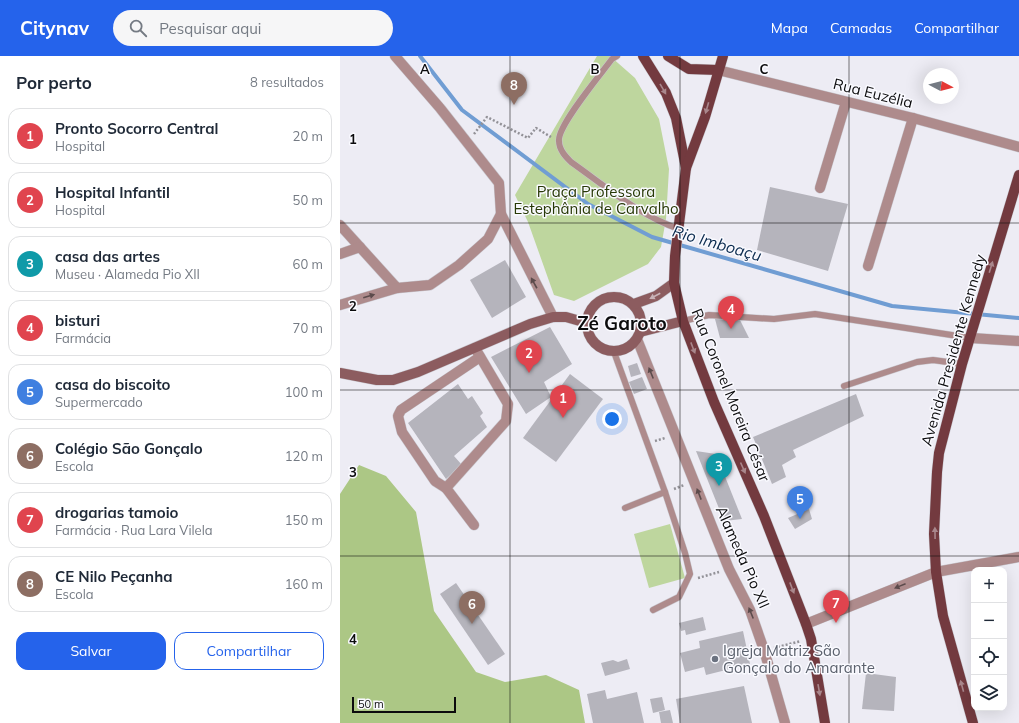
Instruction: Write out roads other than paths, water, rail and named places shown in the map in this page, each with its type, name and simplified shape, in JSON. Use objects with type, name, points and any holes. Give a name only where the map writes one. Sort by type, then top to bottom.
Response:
[{"type":"main road","points":[[643,56],[666,93],[676,118],[686,168]]},
{"type":"main road","points":[[668,56],[689,69],[718,70]]},
{"type":"main road","points":[[686,168],[705,117],[723,56]]},
{"type":"main road","name":"Rua Coronel Moreira César","points":[[686,168],[675,256],[674,283],[682,321],[714,402],[764,516],[806,624],[811,639],[825,723]]},
{"type":"main road","name":"Avenida Presidente Kennedy","points":[[973,723],[943,616],[936,572],[935,500],[939,453],[962,364],[972,335],[1019,175]]},
{"type":"street","points":[[395,56],[440,108],[499,183],[500,214],[553,317]]},
{"type":"street","name":"Rua Euzélia","points":[[718,70],[913,118],[1019,147]]},
{"type":"street","points":[[820,188],[846,102]]},
{"type":"street","points":[[868,266],[913,118]]},
{"type":"street","points":[[340,305],[397,288],[430,285],[459,264],[488,239],[500,214]]},
{"type":"street","points":[[340,225],[397,288]]},
{"type":"street","points":[[340,254],[360,247]]},
{"type":"street","points":[[634,304],[656,296],[674,283]]},
{"type":"street","points":[[610,297],[619,298],[634,304],[640,314],[642,323],[639,336],[631,346],[623,351],[614,352],[605,350],[594,343],[588,331],[587,323],[589,314],[594,306],[602,300],[610,297]]},
{"type":"street","points":[[340,373],[377,380],[393,380],[418,372],[530,324],[553,317],[566,317],[587,323]]},
{"type":"street","points":[[639,336],[682,321]]},
{"type":"street","points":[[972,335],[1019,341]]},
{"type":"street","name":"Alameda Pio XII","points":[[639,336],[729,569],[750,610],[764,650],[785,723]]},
{"type":"street","points":[[446,488],[506,421],[508,413],[508,404],[475,348]]},
{"type":"street","points":[[474,525],[446,488],[435,481],[402,432],[398,416],[400,410],[480,357]]},
{"type":"street","points":[[806,624],[936,572],[1019,557]]},
{"type":"lane","points":[[617,56],[612,59],[562,128],[559,142],[564,156],[571,162],[621,197],[666,225],[679,230]]},
{"type":"lane","points":[[682,321],[710,315],[774,319],[815,314],[972,335]]},
{"type":"lane","points":[[614,352],[686,553],[690,574],[679,596],[653,610]]},
{"type":"lane","points":[[844,386],[917,362],[933,360],[962,364]]},
{"type":"lane","points":[[625,508],[665,492]]},
{"type":"waterway","name":"Rio Imboaçu","points":[[420,56],[462,110],[588,204],[652,237],[892,306],[1019,318]]},
{"type":"place","name":"CE Nilo Peçanha","points":[[514,105]]},
{"type":"place","name":"bisturi","points":[[731,329]]},
{"type":"place","name":"Hospital Infantil","points":[[529,373]]},
{"type":"place","name":"Pronto Socorro Central","points":[[563,418]]},
{"type":"place","name":"casa das artes","points":[[719,486]]},
{"type":"place","name":"casa do biscoito","points":[[800,519]]},
{"type":"place","name":"drogarias tamoio","points":[[836,623]]},
{"type":"place","name":"Colégio São Gonçalo","points":[[472,624]]},
{"type":"place","name":"Igreja Matriz São Gonçalo do Amarante","points":[[715,659]]},
{"type":"district","name":"Zé Garoto","points":[[622,323]]},
{"type":"park label","name":"Praça Professora Estephânia de Carvalho","points":[[596,200]]}]
